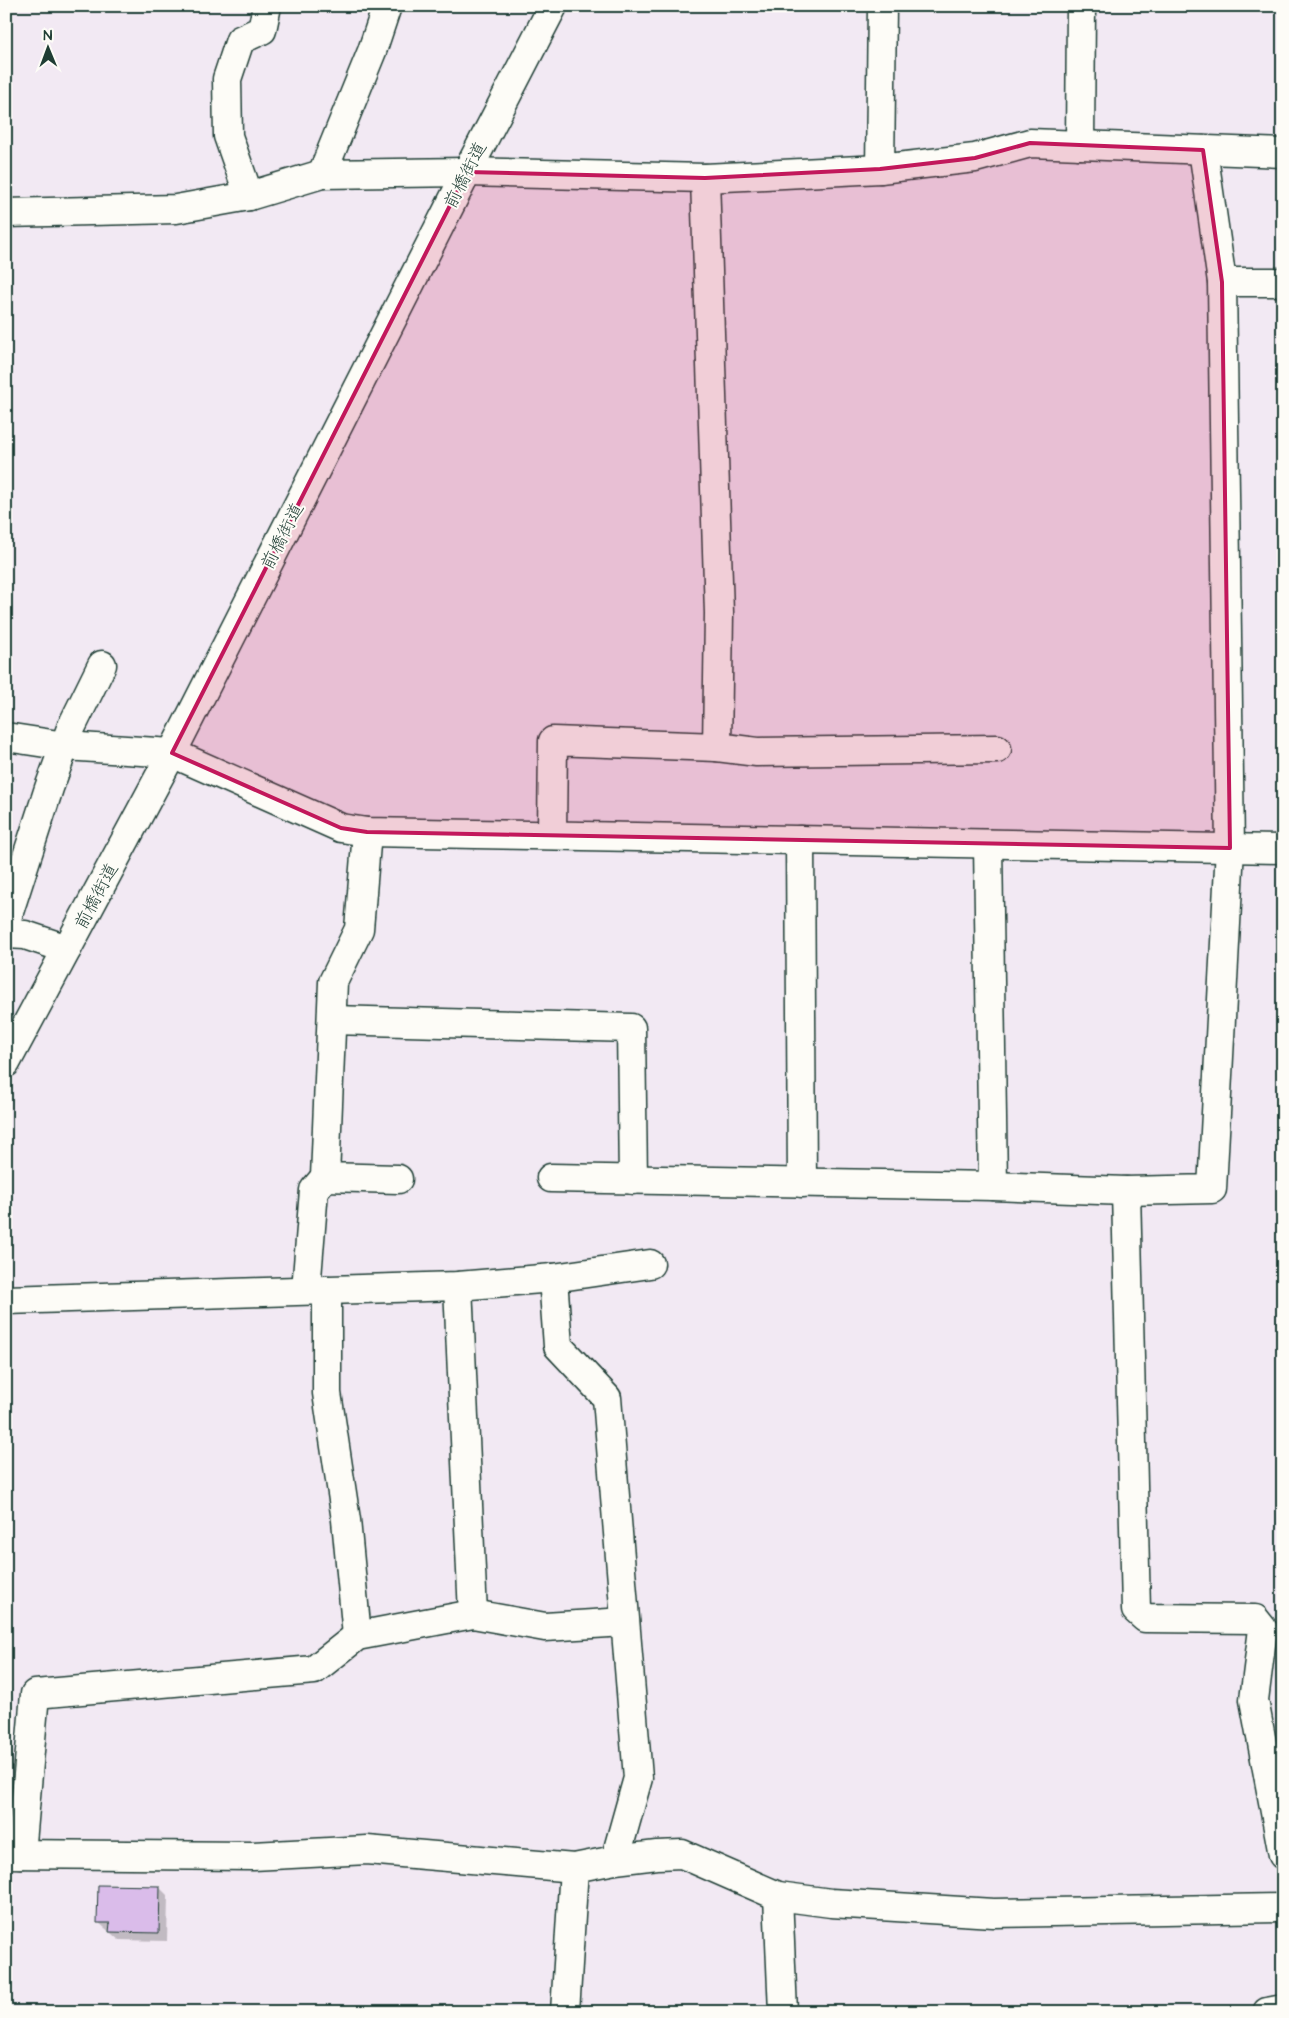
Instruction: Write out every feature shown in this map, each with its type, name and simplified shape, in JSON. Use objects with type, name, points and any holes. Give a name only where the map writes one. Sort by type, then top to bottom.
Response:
[{"type":"street","points":[[249,196],[228,136],[227,79],[240,40],[262,30],[267,6]]},
{"type":"street","points":[[322,174],[372,51],[387,6]]},
{"type":"street","name":"前橋街道","points":[[6,1063],[172,754],[553,6]]},
{"type":"street","points":[[880,170],[882,6]]},
{"type":"street","points":[[1080,144],[1081,6]]},
{"type":"street","points":[[6,213],[176,209],[249,196],[322,174],[467,172],[705,178],[880,170],[975,158],[1030,143],[1283,153]]},
{"type":"street","points":[[551,1178],[994,1186],[1126,1191],[1212,1189],[1230,848],[1222,282],[1203,150]]},
{"type":"street","points":[[705,178],[719,613],[717,747]]},
{"type":"street","points":[[1222,282],[1283,282]]},
{"type":"street","points":[[67,949],[25,935],[6,933],[8,915],[49,788],[71,728],[102,665]]},
{"type":"street","points":[[6,737],[65,746],[172,754],[341,828],[367,832],[1283,849]]},
{"type":"street","points":[[552,834],[553,741],[717,747],[757,752],[997,749]]},
{"type":"street","points":[[358,1636],[346,1520],[327,1393],[316,1290],[314,1190],[325,1176],[333,982],[359,929],[367,832]]},
{"type":"street","points":[[800,840],[802,1183]]},
{"type":"street","points":[[988,844],[994,1186]]},
{"type":"street","points":[[332,1020],[631,1028],[632,1180]]},
{"type":"street","points":[[325,1176],[398,1179]]},
{"type":"street","points":[[1126,1191],[1136,1610],[1145,1618],[1255,1619],[1263,1629],[1254,1700],[1283,1855]]},
{"type":"street","points":[[6,1300],[458,1286],[553,1278],[650,1264]]},
{"type":"street","points":[[553,1278],[558,1346],[607,1398],[638,1778],[615,1860]]},
{"type":"street","points":[[458,1286],[473,1614]]},
{"type":"street","points":[[625,1622],[545,1627],[473,1614],[358,1636],[314,1670],[35,1694],[13,1854],[253,1856],[367,1850],[574,1868],[615,1860],[682,1854],[778,1896],[831,1903],[993,1913],[1283,1908]]},
{"type":"street","points":[[565,2012],[574,1868]]},
{"type":"street","points":[[778,1896],[782,2012]]},
{"type":"street","points":[[1267,2012],[1283,2009]]},
{"type":"highlighted area","points":[[1030,143],[1203,150],[1222,282],[1230,848],[367,832],[341,828],[172,753],[467,172],[705,178],[880,169],[975,158]]},
{"type":"building","points":[[98,1885],[160,1886],[159,1933],[109,1932],[110,1923],[97,1923]]}]
